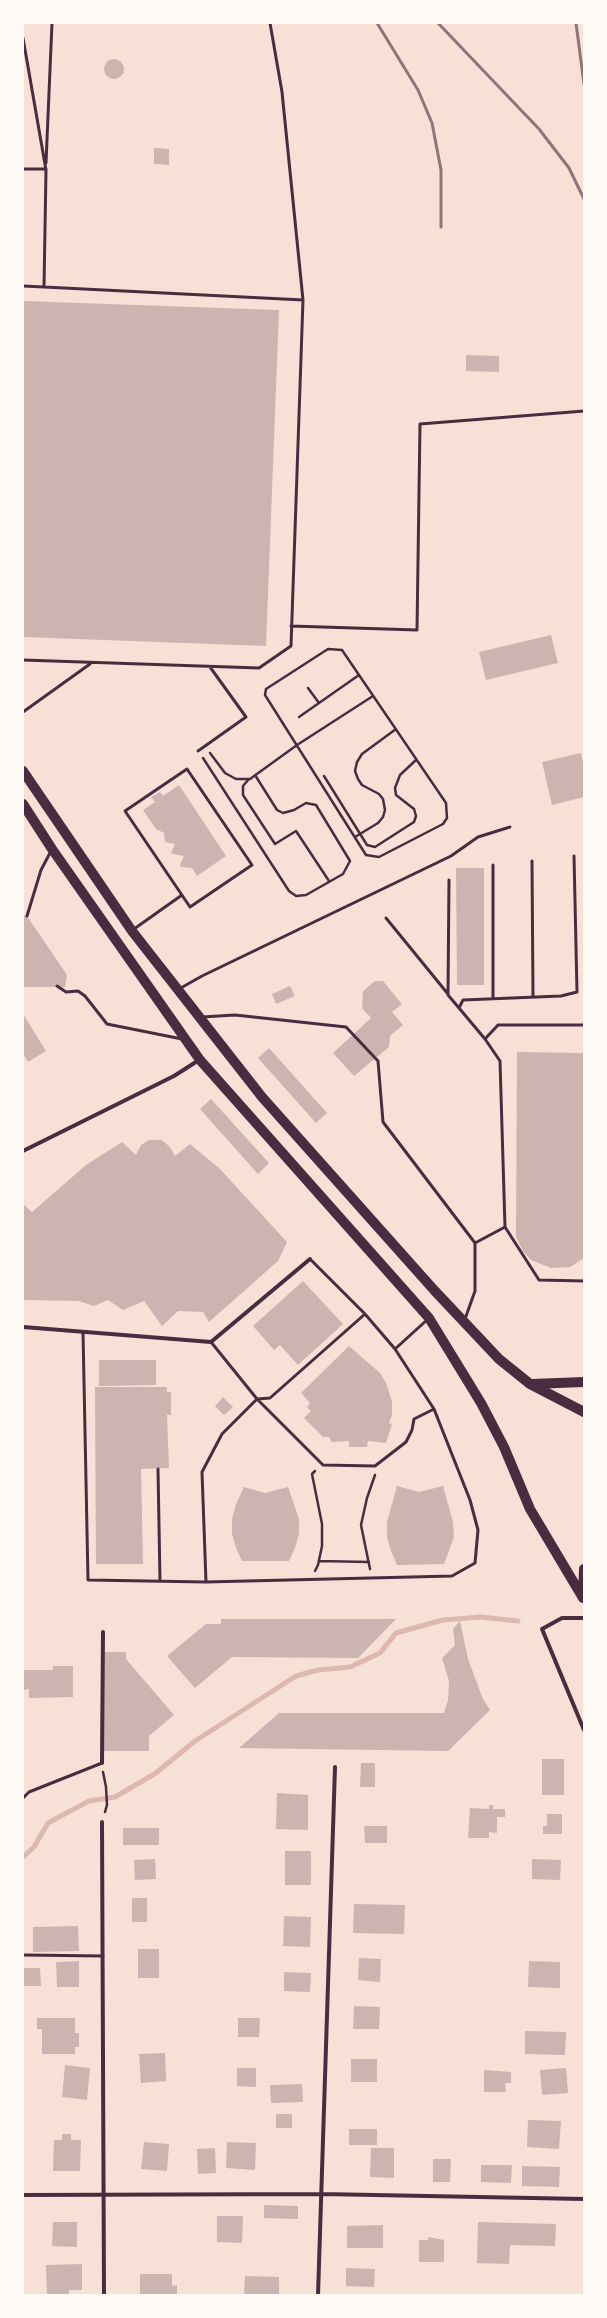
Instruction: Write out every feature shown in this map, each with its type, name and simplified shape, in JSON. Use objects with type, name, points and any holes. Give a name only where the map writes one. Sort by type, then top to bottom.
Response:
[{"type":"main road","points":[[23,771],[132,930],[262,1097],[463,1322],[499,1359],[530,1384],[584,1412]]},
{"type":"main road","points":[[23,804],[52,849],[200,1060],[428,1318],[481,1403],[504,1447],[530,1509],[584,1600]]},
{"type":"main road","points":[[530,1384],[584,1382]]},
{"type":"main road","points":[[584,1569],[584,1600]]},
{"type":"street","points":[[23,1151],[174,1076],[200,1060]]},
{"type":"street","points":[[23,1327],[211,1342],[310,1259]]},
{"type":"street","points":[[584,1618],[562,1618],[542,1629],[584,1730]]},
{"type":"street","points":[[102,1764],[103,1632]]},
{"type":"street","points":[[318,2295],[335,1767]]},
{"type":"street","points":[[102,1822],[104,2295]]},
{"type":"street","points":[[23,2195],[104,2193],[322,2194],[584,2199]]},
{"type":"lane","points":[[44,287],[46,170],[52,23]]},
{"type":"lane","points":[[23,660],[90,664],[259,668],[291,646],[303,300],[282,92],[270,23]]},
{"type":"lane","points":[[23,38],[46,170]]},
{"type":"lane","points":[[23,169],[46,170]]},
{"type":"lane","points":[[23,286],[303,300]]},
{"type":"lane","points":[[291,626],[417,630],[420,424],[584,411]]},
{"type":"lane","points":[[23,712],[90,664]]},
{"type":"lane","points":[[198,751],[246,717],[210,667]]},
{"type":"lane","points":[[187,769],[252,865],[190,907],[182,895],[125,811],[187,769]]},
{"type":"lane","points":[[178,990],[209,972],[451,856],[478,837],[510,827]]},
{"type":"lane","points":[[27,916],[41,870],[52,849]]},
{"type":"lane","points":[[459,1008],[463,1000],[560,996],[577,992],[574,856]]},
{"type":"lane","points":[[532,861],[533,996]]},
{"type":"lane","points":[[493,865],[493,998]]},
{"type":"lane","points":[[448,995],[449,880]]},
{"type":"lane","points":[[132,930],[182,895]]},
{"type":"lane","points":[[386,918],[485,1039],[500,1061],[505,1227],[539,1280],[584,1281]]},
{"type":"lane","points":[[57,986],[66,992],[78,991],[85,996],[107,1024],[159,1036],[186,1040]]},
{"type":"lane","points":[[199,1018],[235,1015],[346,1027],[378,1061],[383,1122],[475,1243],[475,1291],[463,1322]]},
{"type":"lane","points":[[485,1039],[498,1025],[584,1025]]},
{"type":"lane","points":[[475,1243],[505,1227]]},
{"type":"lane","points":[[84,1332],[88,1580],[206,1582],[452,1576],[475,1563],[478,1530],[470,1500],[434,1409],[395,1349],[365,1314],[310,1259]]},
{"type":"lane","points":[[206,1582],[202,1472],[222,1434],[256,1400],[270,1398],[365,1314]]},
{"type":"lane","points":[[395,1349],[428,1318]]},
{"type":"lane","points":[[211,1342],[256,1400],[323,1465],[375,1466],[406,1442],[412,1430],[414,1419],[434,1409]]},
{"type":"lane","points":[[158,1469],[160,1581]]},
{"type":"lane","points":[[23,1798],[29,1792],[102,1764]]},
{"type":"lane","points":[[23,1955],[103,1956]]},
{"type":"path","points":[[328,650],[342,650],[359,675],[446,803],[447,818],[443,824],[379,857],[366,855],[265,695],[266,689],[328,650]]},
{"type":"path","points":[[299,717],[359,675]]},
{"type":"path","points":[[308,688],[319,703]]},
{"type":"path","points":[[329,881],[296,830],[274,844],[243,794],[243,786],[255,775],[296,745],[373,696]]},
{"type":"path","points":[[355,837],[378,823],[383,816],[384,810],[382,799],[379,794],[362,785],[358,779],[355,771],[357,762],[362,754],[396,729]]},
{"type":"path","points":[[205,746],[225,773],[236,779],[250,779]]},
{"type":"path","points":[[198,751],[289,891],[296,896],[306,895],[342,874],[350,861],[316,805],[306,803],[294,810],[283,813],[277,810],[255,775]]},
{"type":"path","points":[[324,776],[367,845],[375,847],[414,822],[416,816],[414,809],[396,794],[395,788],[400,775],[416,760]]},
{"type":"path","points":[[309,1579],[319,1561],[322,1524],[312,1474],[321,1464]]},
{"type":"path","points":[[372,1579],[361,1525],[366,1498],[375,1477],[375,1466]]},
{"type":"path","points":[[319,1561],[369,1562]]},
{"type":"path","points":[[102,1764],[107,1805]]},
{"type":"building","points":[[114,59],[121,62],[124,69],[121,76],[114,79],[107,76],[104,69],[107,62]]},
{"type":"building","points":[[154,148],[169,149],[169,165],[154,164]]},
{"type":"building","points":[[23,301],[279,310],[266,646],[23,637]]},
{"type":"building","points":[[466,355],[499,356],[499,372],[466,371]]},
{"type":"building","points":[[551,635],[558,663],[486,680],[479,652]]},
{"type":"building","points":[[581,753],[584,767],[584,797],[552,805],[542,762]]},
{"type":"building","points":[[179,785],[226,856],[197,876],[192,868],[181,867],[180,865],[184,856],[171,853],[175,844],[165,842],[164,833],[156,829],[143,810],[155,802],[151,797],[160,792],[163,796]]},
{"type":"building","points":[[456,868],[484,868],[484,985],[457,985]]},
{"type":"building","points":[[23,915],[27,916],[67,975],[65,987],[23,987]]},
{"type":"building","points":[[375,981],[383,981],[402,1004],[392,1012],[403,1025],[390,1036],[389,1047],[354,1076],[333,1053],[371,1018],[362,1008],[363,991]]},
{"type":"building","points":[[290,986],[295,996],[276,1004],[272,994]]},
{"type":"building","points":[[23,1014],[46,1051],[28,1062],[23,1054]]},
{"type":"building","points":[[269,1048],[327,1113],[316,1123],[258,1058]]},
{"type":"building","points":[[517,1052],[584,1053],[584,1258],[570,1267],[551,1268],[531,1260],[523,1251],[516,1237]]},
{"type":"building","points":[[211,1099],[269,1163],[258,1174],[200,1109]]},
{"type":"building","points":[[149,1140],[162,1140],[170,1147],[175,1156],[190,1144],[220,1169],[287,1242],[278,1261],[209,1322],[203,1312],[178,1311],[162,1326],[144,1301],[123,1310],[108,1300],[94,1306],[79,1301],[23,1300],[23,1204],[32,1212],[86,1165],[122,1142],[136,1155],[141,1145]]},
{"type":"building","points":[[303,1281],[343,1324],[298,1365],[280,1345],[274,1350],[253,1326]]},
{"type":"building","points":[[349,1346],[380,1373],[386,1383],[392,1401],[392,1415],[389,1423],[392,1424],[386,1443],[368,1441],[367,1447],[349,1447],[349,1441],[332,1442],[329,1437],[323,1437],[304,1418],[311,1411],[307,1407],[310,1403],[301,1393]]},
{"type":"building","points":[[99,1360],[156,1360],[156,1385],[99,1386]]},
{"type":"building","points":[[95,1387],[167,1387],[167,1392],[171,1392],[171,1415],[167,1415],[169,1468],[141,1469],[143,1564],[96,1564]]},
{"type":"building","points":[[223,1397],[233,1407],[224,1415],[215,1406]]},
{"type":"building","points":[[397,1486],[419,1492],[443,1486],[453,1522],[454,1537],[444,1564],[397,1565],[387,1537],[387,1522]]},
{"type":"building","points":[[244,1487],[265,1493],[288,1487],[299,1519],[299,1534],[289,1561],[242,1561],[232,1534],[232,1519],[236,1504]]},
{"type":"building","points":[[221,1619],[396,1619],[358,1658],[232,1657],[195,1688],[167,1656],[206,1624],[221,1624]]},
{"type":"building","points":[[460,1621],[468,1659],[483,1699],[490,1710],[448,1751],[239,1748],[279,1713],[444,1713],[448,1700],[449,1681],[442,1658],[455,1645],[453,1629]]},
{"type":"building","points":[[103,1652],[126,1652],[126,1659],[174,1715],[149,1736],[149,1751],[103,1751]]},
{"type":"building","points":[[53,1666],[73,1666],[73,1697],[29,1698],[29,1689],[23,1690],[23,1670],[53,1670]]},
{"type":"building","points":[[542,1759],[564,1759],[564,1795],[542,1795]]},
{"type":"building","points":[[361,1763],[375,1763],[375,1787],[360,1787]]},
{"type":"building","points":[[277,1793],[308,1795],[308,1830],[276,1829]]},
{"type":"building","points":[[489,1805],[493,1805],[493,1809],[505,1809],[505,1817],[497,1817],[497,1833],[489,1832],[489,1838],[468,1838],[470,1808],[489,1809]]},
{"type":"building","points":[[547,1814],[562,1814],[562,1834],[543,1834],[543,1826],[547,1826]]},
{"type":"building","points":[[364,1826],[387,1826],[387,1843],[365,1843]]},
{"type":"building","points":[[123,1828],[159,1828],[159,1845],[123,1845]]},
{"type":"building","points":[[285,1851],[311,1851],[311,1885],[285,1885]]},
{"type":"building","points":[[155,1859],[156,1879],[135,1880],[134,1860]]},
{"type":"building","points":[[532,1859],[561,1860],[560,1880],[532,1879]]},
{"type":"building","points":[[132,1898],[147,1898],[147,1922],[132,1922]]},
{"type":"building","points":[[354,1904],[405,1905],[404,1934],[353,1933]]},
{"type":"building","points":[[284,1916],[311,1917],[310,1947],[283,1946]]},
{"type":"building","points":[[78,1926],[79,1951],[33,1952],[33,1927]]},
{"type":"building","points":[[138,1949],[159,1949],[159,1978],[138,1978]]},
{"type":"building","points":[[359,1958],[381,1959],[380,1982],[358,1980]]},
{"type":"building","points":[[79,1961],[79,1987],[57,1987],[56,1962]]},
{"type":"building","points":[[529,1961],[560,1962],[560,1988],[528,1987]]},
{"type":"building","points":[[23,1968],[40,1968],[41,1986],[23,1986]]},
{"type":"building","points":[[284,1972],[311,1973],[310,1992],[284,1991]]},
{"type":"building","points":[[354,2006],[380,2007],[379,2029],[353,2029]]},
{"type":"building","points":[[37,2018],[75,2018],[75,2033],[79,2033],[79,2047],[75,2047],[75,2054],[42,2054],[42,2029],[37,2029]]},
{"type":"building","points":[[238,2018],[260,2018],[259,2037],[238,2037]]},
{"type":"building","points":[[525,2031],[566,2032],[565,2055],[525,2054]]},
{"type":"building","points":[[165,2053],[166,2081],[141,2083],[139,2054]]},
{"type":"building","points":[[351,2059],[377,2059],[377,2082],[351,2082]]},
{"type":"building","points":[[65,2065],[90,2068],[87,2100],[62,2097]]},
{"type":"building","points":[[237,2068],[256,2068],[256,2087],[237,2086]]},
{"type":"building","points":[[566,2068],[568,2093],[542,2095],[540,2070]]},
{"type":"building","points":[[484,2070],[511,2072],[511,2083],[505,2083],[506,2092],[484,2092]]},
{"type":"building","points":[[302,2084],[303,2102],[271,2103],[270,2085]]},
{"type":"building","points":[[276,2114],[292,2114],[292,2128],[276,2128]]},
{"type":"building","points":[[528,2120],[561,2121],[559,2149],[527,2147]]},
{"type":"building","points":[[349,2129],[377,2129],[377,2145],[349,2145]]},
{"type":"building","points":[[62,2134],[71,2134],[71,2140],[81,2140],[80,2171],[53,2171],[54,2140],[62,2140]]},
{"type":"building","points":[[144,2142],[169,2144],[167,2171],[141,2169]]},
{"type":"building","points":[[227,2142],[256,2143],[255,2170],[226,2168]]},
{"type":"building","points":[[215,2148],[216,2173],[198,2174],[197,2149]]},
{"type":"building","points":[[371,2148],[394,2148],[394,2178],[370,2177]]},
{"type":"building","points":[[433,2159],[451,2159],[450,2182],[433,2182]]},
{"type":"building","points":[[481,2165],[512,2165],[511,2183],[481,2182]]},
{"type":"building","points":[[522,2166],[560,2167],[559,2187],[522,2186]]},
{"type":"building","points":[[264,2205],[298,2206],[298,2219],[264,2218]]},
{"type":"building","points":[[217,2216],[243,2216],[242,2243],[217,2242]]},
{"type":"building","points":[[53,2222],[77,2222],[77,2247],[52,2246]]},
{"type":"building","points":[[478,2222],[556,2224],[555,2246],[510,2245],[509,2264],[477,2263]]},
{"type":"building","points":[[383,2225],[383,2248],[347,2248],[347,2226]]},
{"type":"building","points":[[428,2237],[444,2240],[444,2262],[419,2262],[419,2240],[428,2240]]},
{"type":"building","points":[[82,2264],[82,2290],[69,2290],[69,2295],[47,2295],[46,2265]]},
{"type":"building","points":[[346,2268],[375,2269],[374,2287],[346,2286]]},
{"type":"building","points":[[140,2274],[172,2274],[172,2286],[177,2285],[177,2294],[140,2295]]},
{"type":"building","points":[[245,2276],[279,2277],[279,2295],[244,2295]]},
{"type":"waterway","points":[[23,1857],[34,1847],[48,1823],[89,1801],[115,1797],[156,1773],[195,1741],[296,1676],[318,1670],[350,1667],[380,1653],[396,1633],[443,1620],[481,1617],[518,1621]]},
{"type":"railway","points":[[377,23],[418,90],[432,123],[441,170],[441,227]]},
{"type":"railway","points":[[438,23],[539,129],[569,168],[584,199]]},
{"type":"railway","points":[[576,23],[584,84]]}]
